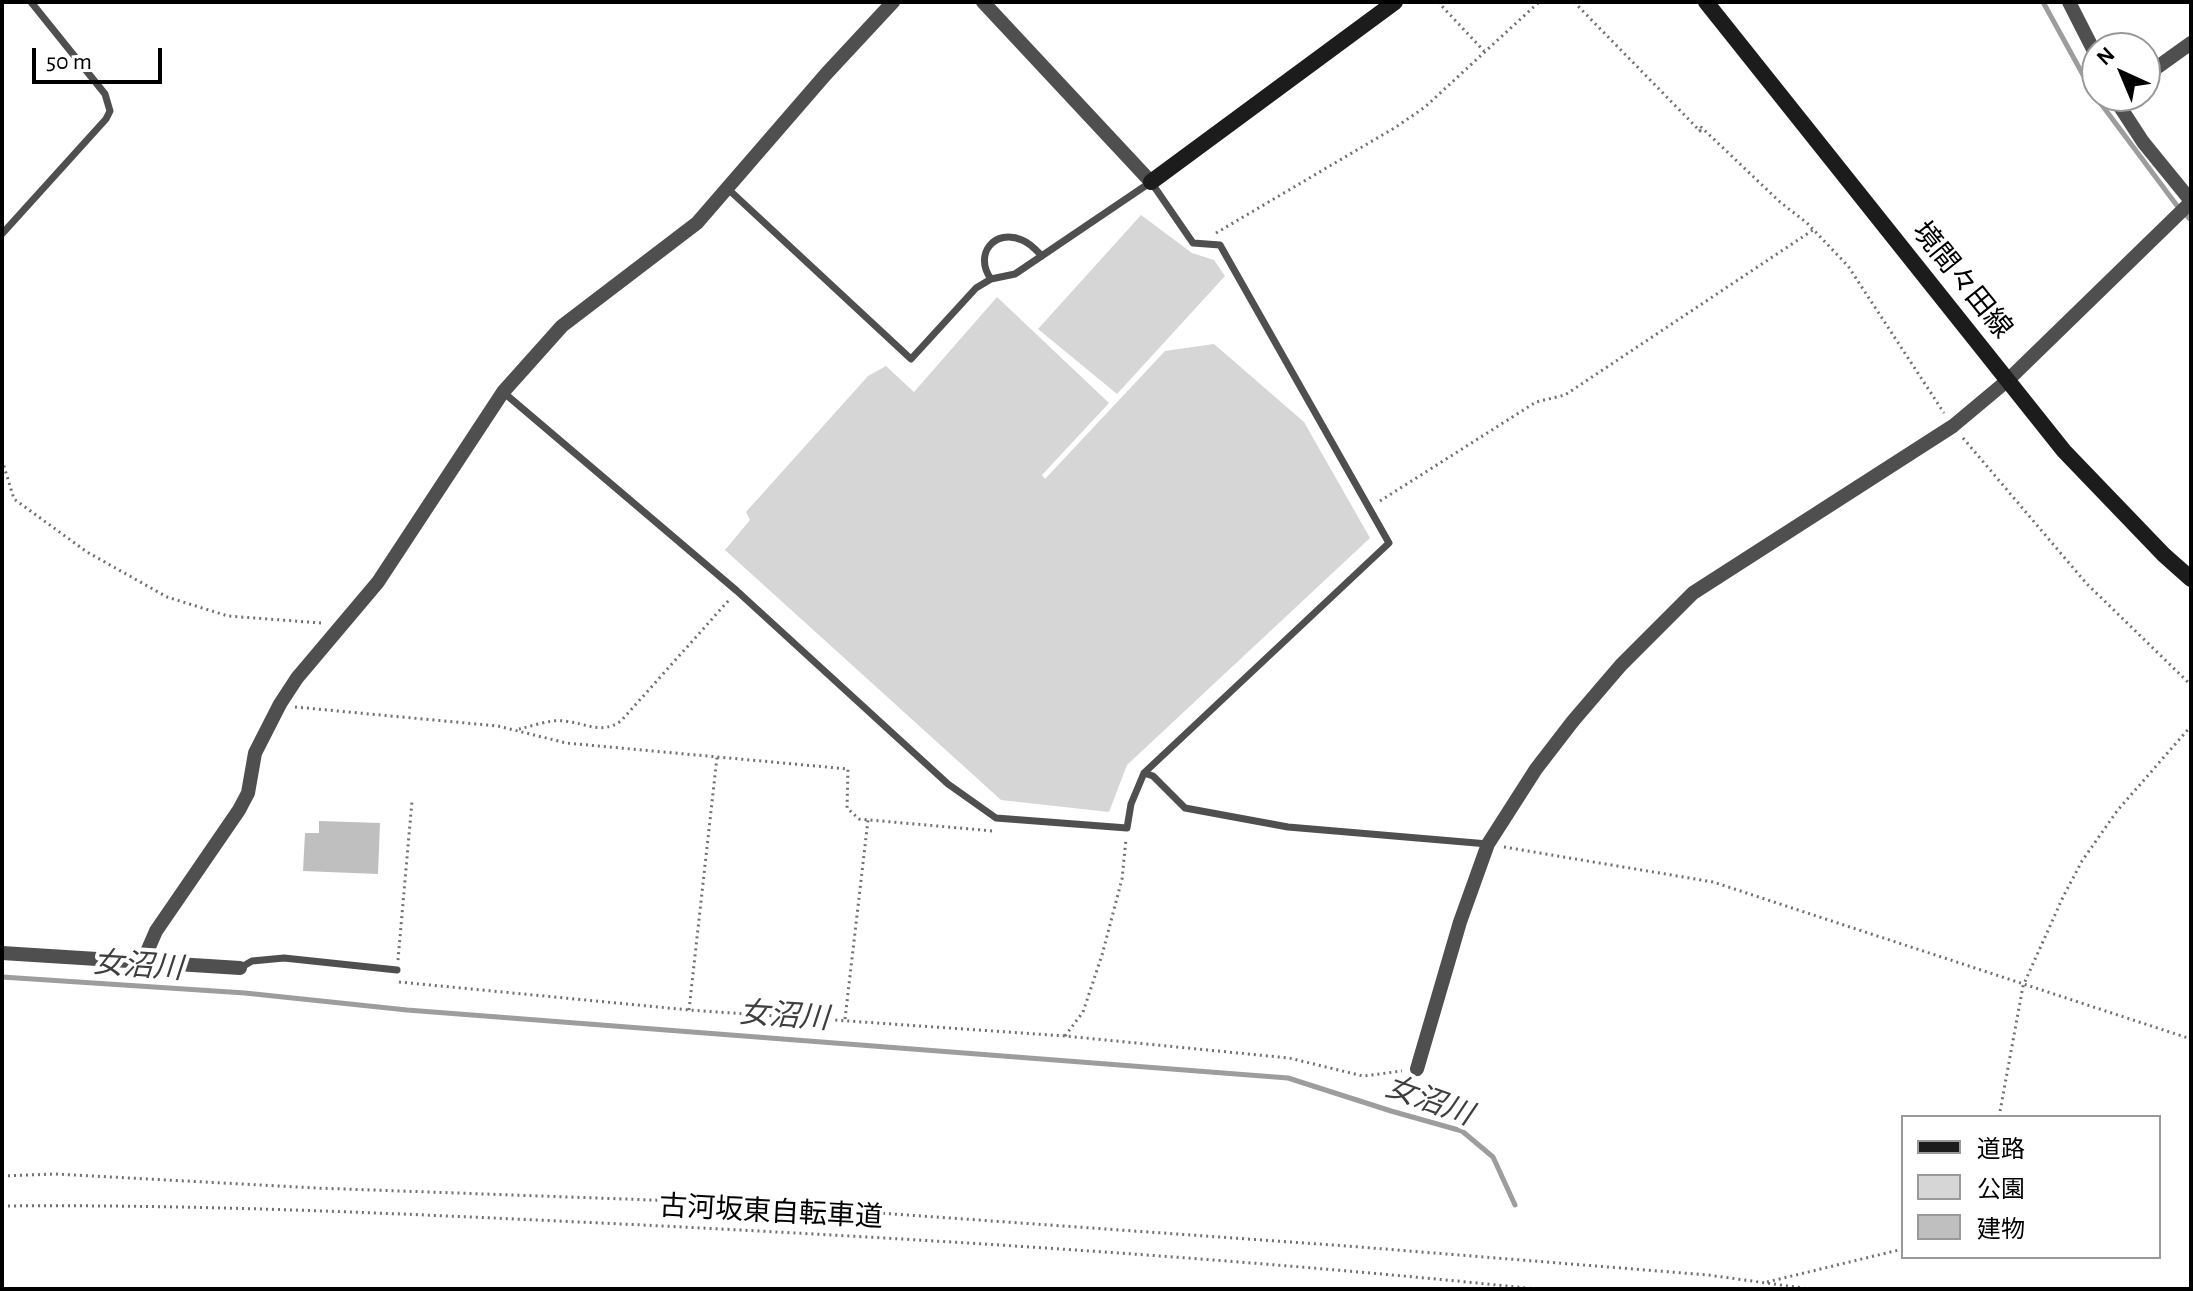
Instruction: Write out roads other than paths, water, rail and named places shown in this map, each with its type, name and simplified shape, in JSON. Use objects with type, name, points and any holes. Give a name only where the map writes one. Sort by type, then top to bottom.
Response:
[{"type":"main road","points":[[1151,182],[1395,2]]},
{"type":"main road","name":"境間々田線","points":[[1706,2],[2064,451],[2191,579]]},
{"type":"street","points":[[143,961],[156,931],[239,810],[248,793],[255,753],[280,704],[297,678],[378,582],[503,392],[562,326],[697,223],[893,2]]},
{"type":"street","points":[[983,2],[1151,182]]},
{"type":"street","points":[[2069,2],[2084,32]]},
{"type":"street","points":[[2161,65],[2191,43]]},
{"type":"street","points":[[1417,1069],[1460,922],[1488,844],[1536,769],[1621,665],[1693,593],[1953,426],[2008,380],[2186,207],[2124,112]]},
{"type":"street","points":[[2,953],[240,968]]},
{"type":"lane","points":[[2,234],[110,111],[105,94],[31,2]]},
{"type":"lane","points":[[503,392],[737,591],[948,784],[996,818],[1127,828],[1131,804],[1144,773],[1389,543],[1220,245],[1193,243],[1151,182],[1015,274],[991,279],[976,288],[911,359],[727,188]]},
{"type":"lane","points":[[991,279],[983,269],[983,258],[996,240],[1006,237],[1023,240],[1042,256]]},
{"type":"lane","points":[[1144,773],[1153,776],[1185,808],[1288,827],[1488,844]]},
{"type":"lane","points":[[240,968],[252,961],[284,958],[397,970]]},
{"type":"waterway","points":[[2043,2],[2093,93],[2191,220]]},
{"type":"waterway","name":"女沼川","points":[[2,977],[245,993],[407,1010],[1288,1078],[1462,1131],[1493,1157],[1515,1205]]}]
